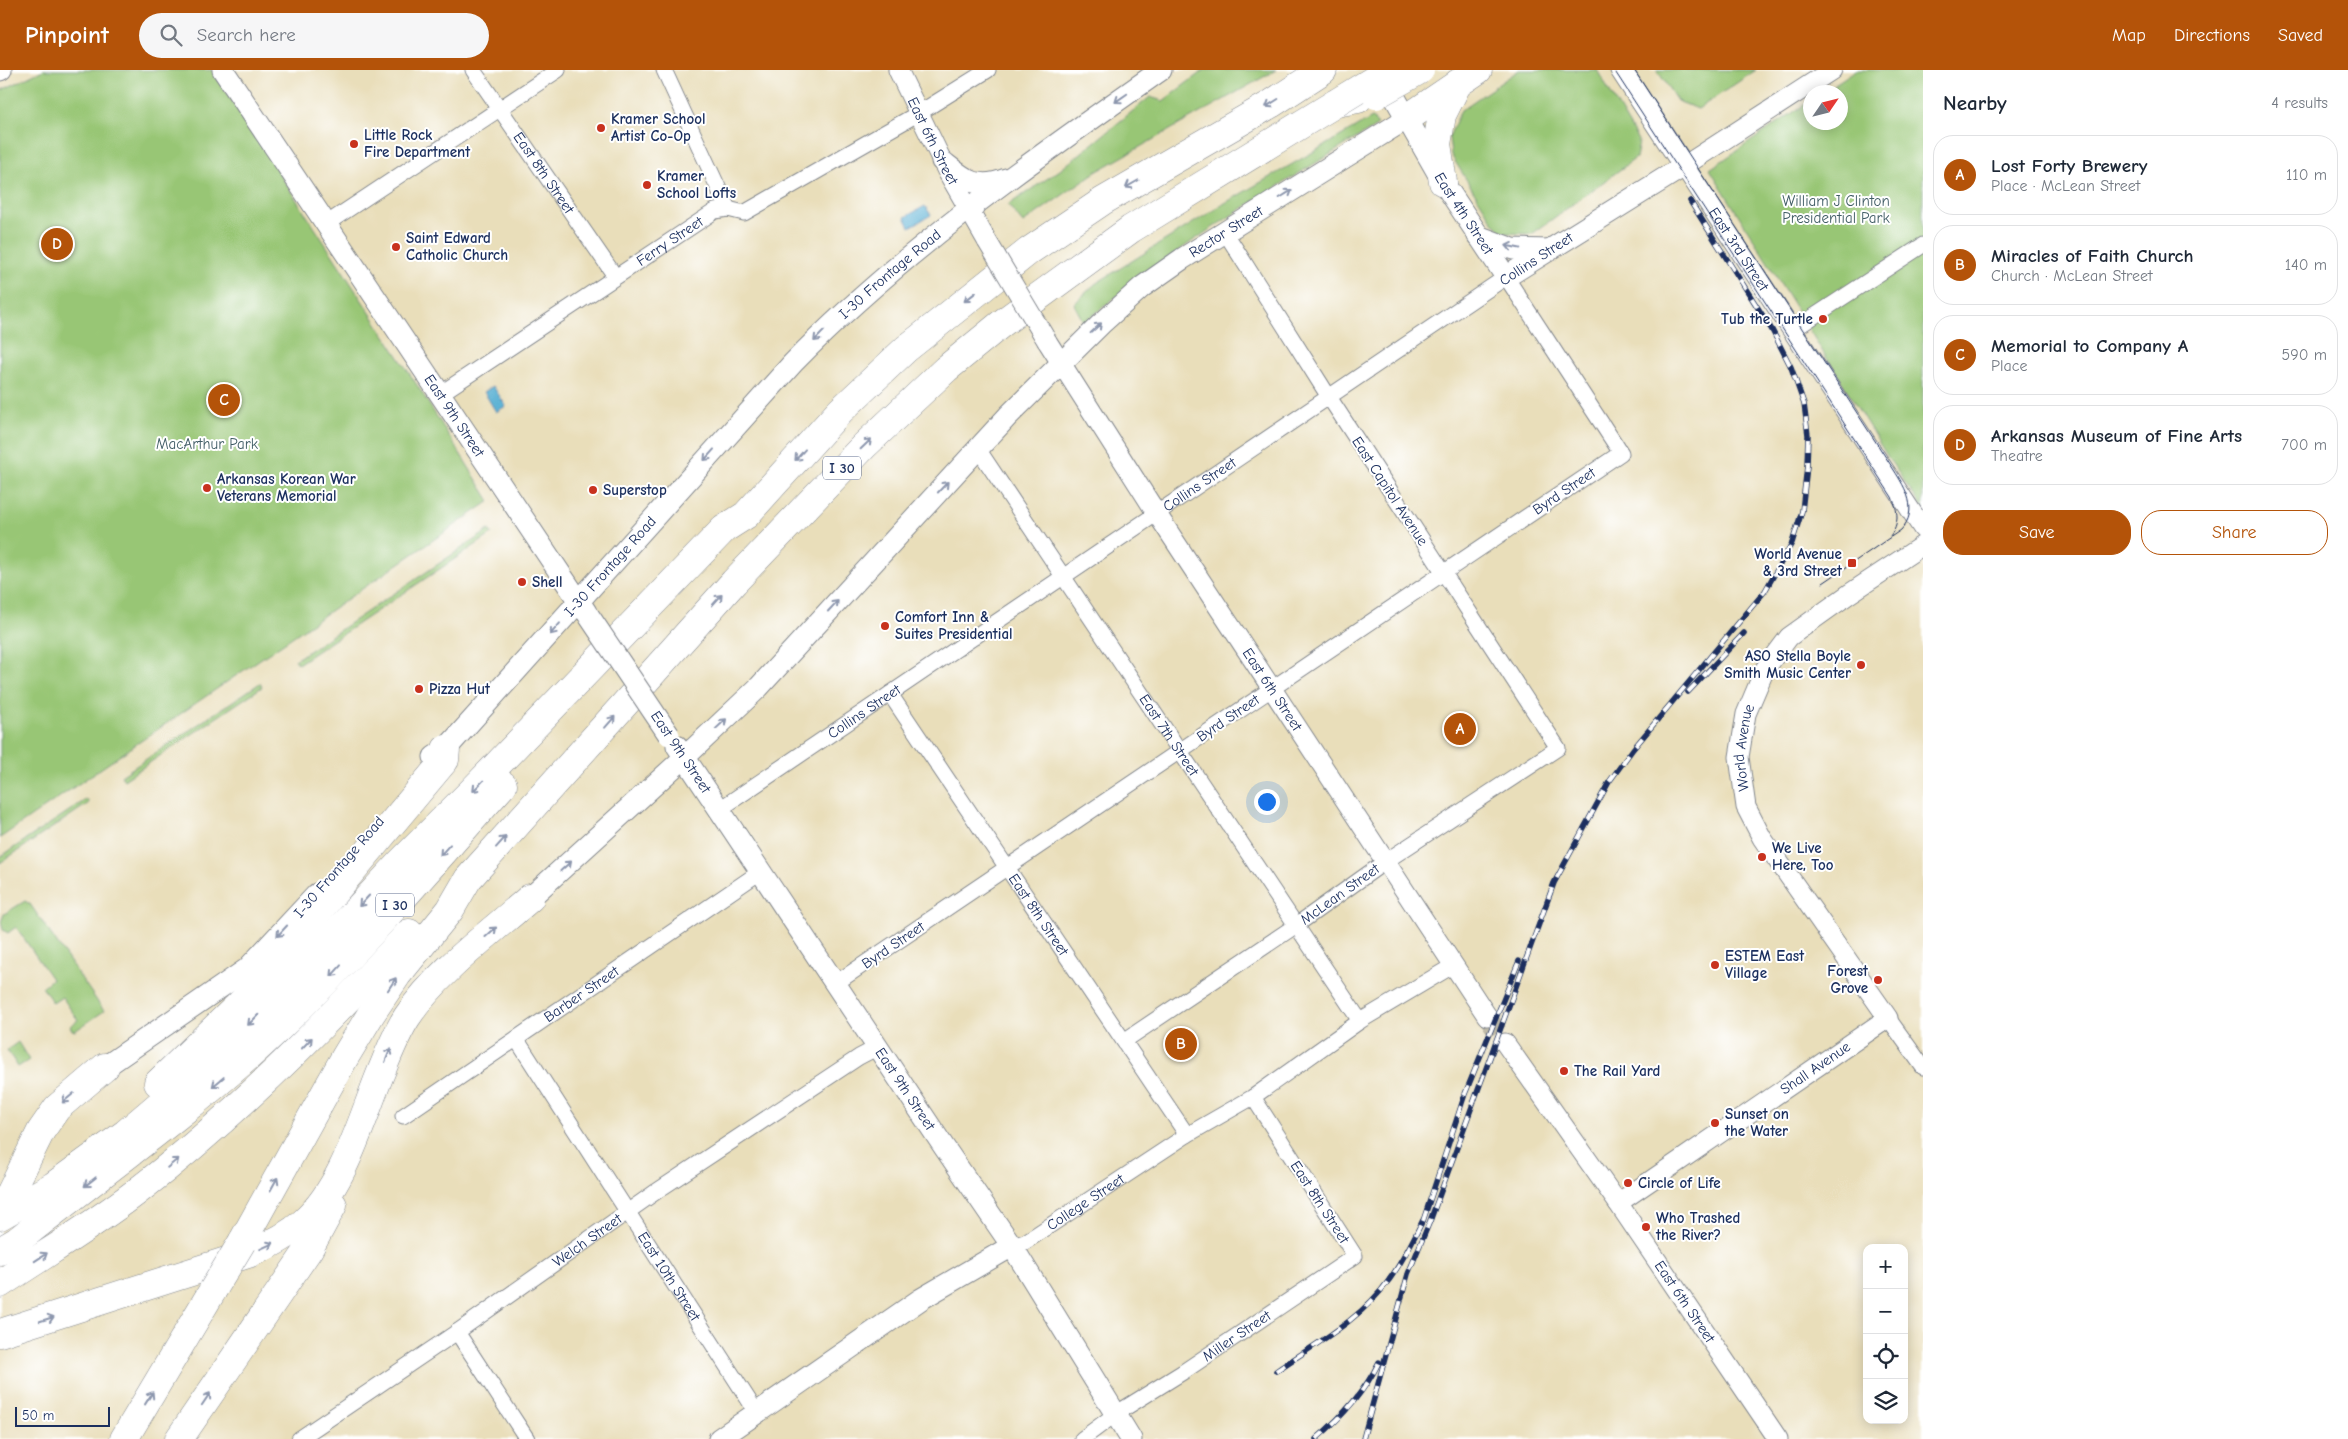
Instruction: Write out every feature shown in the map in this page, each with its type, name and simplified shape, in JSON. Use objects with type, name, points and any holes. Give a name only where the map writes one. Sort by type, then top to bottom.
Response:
[{"type":"highway","name":"I 30","points":[[0,1284],[134,1194],[236,1109],[301,1050],[443,895],[468,879],[734,582],[864,446],[946,369],[1001,324],[1130,229],[1390,70]]},
{"type":"highway","points":[[1336,103],[1372,97],[1420,70]]},
{"type":"highway","name":"I 30","points":[[0,1251],[17,1241],[250,1055],[324,985],[560,722],[734,537],[746,515],[840,411],[906,349],[1029,251],[1103,201],[1271,104],[1318,73]]},
{"type":"highway","points":[[1406,119],[1468,76]]},
{"type":"highway","points":[[1443,182],[1437,144],[1442,115],[1468,76]]},
{"type":"highway","points":[[0,1215],[53,1186],[126,1133],[221,1052],[294,978],[399,864],[472,792],[724,529],[746,515]]},
{"type":"highway","points":[[53,1186],[244,1000],[445,760],[446,749]]},
{"type":"highway","points":[[124,1439],[194,1325],[367,1022],[398,974],[450,910],[468,879]]},
{"type":"highway","points":[[0,1333],[211,1267],[248,1254],[288,1235],[319,1206],[332,1186],[352,1146],[400,1028],[424,996],[442,977],[530,898]]},
{"type":"highway","points":[[0,1215],[41,1131],[57,1108],[105,1067]]},
{"type":"highway","points":[[179,1439],[309,1249],[326,1219],[353,1161],[374,1088]]},
{"type":"main road","name":"East 9th Street","points":[[223,70],[1012,1246],[1117,1413],[1131,1439]]},
{"type":"main road","name":"I-30 Frontage Road","points":[[105,1067],[247,969],[353,853],[437,754],[446,749],[584,608],[793,363],[835,320],[968,211],[1053,146],[1139,76],[1161,70]]},
{"type":"main road","name":"East 4th Street","points":[[1380,70],[1443,182],[1506,278]]},
{"type":"main road","name":"East 3rd Street","points":[[1621,70],[1684,166]]},
{"type":"main road","name":"Rector Street","points":[[1061,361],[1142,288],[1225,232],[1406,119]]},
{"type":"main road","points":[[942,161],[965,180],[979,184],[993,184],[1015,176]]},
{"type":"main road","name":"Collins Street","points":[[1506,278],[1684,166]]},
{"type":"main road","points":[[1478,236],[1513,249],[1550,250]]},
{"type":"main road","points":[[530,898],[759,687],[1061,361]]},
{"type":"main road","name":"College Street","points":[[719,1439],[921,1300],[1012,1246]]},
{"type":"street","name":"East 8th Street","points":[[473,70],[615,276]]},
{"type":"street","points":[[326,224],[558,70]]},
{"type":"street","points":[[664,70],[728,209]]},
{"type":"street","name":"East 6th Street","points":[[898,70],[968,211],[1047,341],[1487,1016]]},
{"type":"street","name":"Ferry Street","points":[[440,394],[715,211],[728,209],[744,213],[919,113],[988,70]]},
{"type":"street","points":[[1799,92],[1804,70]]},
{"type":"street","points":[[1684,166],[1832,70]]},
{"type":"street","name":"East 3rd Street","points":[[1684,166],[1923,529]]},
{"type":"street","name":"East Capitol Avenue","points":[[1225,232],[1329,397],[1558,748]]},
{"type":"street","points":[[1793,330],[1923,245]]},
{"type":"street","name":"Collins Street","points":[[720,809],[1506,278]]},
{"type":"street","name":"East 4th Street","points":[[1506,278],[1621,453]]},
{"type":"street","name":"East 7th Street","points":[[978,449],[1062,578],[1360,1021]]},
{"type":"street","name":"Byrd Street","points":[[836,983],[1621,453]]},
{"type":"street","name":"World Avenue","points":[[1923,545],[1789,637],[1764,669],[1746,714],[1739,757],[1746,807],[1762,838],[1923,1067]]},
{"type":"street","name":"East 8th Street","points":[[890,694],[1187,1135]]},
{"type":"street","name":"McLean Street","points":[[1124,1041],[1295,926],[1386,861],[1558,748]]},
{"type":"street","name":"Barber Street","points":[[403,1116],[517,1040],[760,872]]},
{"type":"street","name":"College Street","points":[[1012,1246],[1025,1242],[1187,1135],[1253,1097],[1360,1021],[1454,966]]},
{"type":"street","name":"Shall Avenue","points":[[1618,1203],[1888,1018]]},
{"type":"street","name":"East 10th Street","points":[[517,1040],[757,1413]]},
{"type":"street","name":"East 6th Street","points":[[1505,1043],[1618,1203],[1778,1439]]},
{"type":"street","name":"Welch Street","points":[[299,1439],[457,1332],[628,1212],[878,1046]]},
{"type":"street","name":"East 8th Street","points":[[1253,1097],[1355,1256]]},
{"type":"street","name":"Miller Street","points":[[1082,1439],[1117,1413],[1183,1372],[1355,1256]]},
{"type":"street","points":[[457,1332],[528,1439]]},
{"type":"green space","name":"MacArthur Park","points":[[43,70],[212,70],[417,385],[490,501],[0,838],[0,91]]},
{"type":"green space","points":[[1204,70],[1276,70],[1094,173],[1023,223],[1008,205],[1060,170],[1150,97],[1163,101]]},
{"type":"green space","points":[[1519,70],[1597,70],[1639,142],[1636,158],[1532,234],[1503,233],[1493,222],[1451,155],[1449,137],[1461,110]]},
{"type":"green space","points":[[1657,70],[1756,70],[1698,109],[1677,101]]},
{"type":"green space","name":"William J Clinton Presidential Park","points":[[1856,70],[1923,70],[1923,509],[1889,459],[1710,169],[1803,106],[1803,130],[1848,130],[1848,85],[1834,85]]},
{"type":"green space","points":[[1372,118],[1378,125],[1227,218],[1154,268],[1084,323],[1074,304],[1095,284],[1225,203]]},
{"type":"green space","points":[[489,530],[492,534],[298,664],[295,660]]},
{"type":"green space","points":[[260,683],[262,687],[124,780],[121,776]]},
{"type":"green space","points":[[87,799],[89,803],[0,863],[0,857]]},
{"type":"green space","points":[[25,901],[30,904],[104,1011],[75,1031],[70,1026],[78,1020],[62,997],[53,1003],[42,987],[52,979],[16,927],[8,933],[3,930],[1,922],[4,914]]},
{"type":"green space","points":[[18,1042],[29,1060],[18,1067],[7,1050]]},
{"type":"water","points":[[925,206],[931,215],[910,227],[905,217]]},
{"type":"water","points":[[493,386],[506,406],[496,412],[484,392]]},
{"type":"tunnel","points":[[1487,1016],[1505,1043]]},
{"type":"tram line","points":[[1614,70],[1892,497],[1896,507],[1897,522],[1890,536]]},
{"type":"tram line","points":[[1634,70],[1894,470],[1909,500],[1909,515],[1901,530],[1823,583]]},
{"type":"railway","points":[[1363,1439],[1408,1274],[1430,1221],[1554,883],[1609,782],[1633,749],[1765,591],[1792,543],[1802,511],[1808,435],[1804,404],[1791,367],[1772,330],[1690,201]]},
{"type":"railway","points":[[1688,692],[1744,633]]},
{"type":"railway","points":[[1423,1221],[1465,1094],[1519,961]]},
{"type":"railway","points":[[1276,1371],[1337,1330],[1378,1294],[1399,1265],[1423,1220]]},
{"type":"railway","points":[[1316,1439],[1352,1404],[1379,1362]]},
{"type":"place","name":"Kramer School Artist Co-Op","points":[[601,128]]},
{"type":"place","name":"Little Rock Fire Department","points":[[354,144]]},
{"type":"place","name":"Kramer School Lofts","points":[[647,185]]},
{"type":"place","name":"Arkansas Museum of Fine Arts","points":[[57,244]]},
{"type":"place","name":"Saint Edward Catholic Church","points":[[396,247]]},
{"type":"place","name":"Tub the Turtle","points":[[1823,319]]},
{"type":"place","name":"Memorial to Company A","points":[[224,400]]},
{"type":"place","name":"Arkansas Korean War Veterans Memorial","points":[[207,488]]},
{"type":"place","name":"Superstop","points":[[593,490]]},
{"type":"place","name":"World Avenue & 3rd Street","points":[[1852,563]]},
{"type":"place","name":"Shell","points":[[522,582]]},
{"type":"place","name":"Comfort Inn & Suites Presidential","points":[[885,626]]},
{"type":"place","name":"ASO Stella Boyle Smith Music Center","points":[[1861,665]]},
{"type":"place","name":"Pizza Hut","points":[[419,689]]},
{"type":"place","name":"Lost Forty Brewery","points":[[1460,729]]},
{"type":"place","name":"We Live Here, Too","points":[[1762,857]]},
{"type":"place","name":"ESTEM East Village","points":[[1715,965]]},
{"type":"place","name":"Forest Grove","points":[[1878,980]]},
{"type":"place","name":"Miracles of Faith Church","points":[[1181,1044]]},
{"type":"place","name":"The Rail Yard","points":[[1564,1071]]},
{"type":"place","name":"Sunset on the Water","points":[[1715,1123]]},
{"type":"place","name":"Circle of Life","points":[[1628,1183]]},
{"type":"place","name":"Who Trashed the River?","points":[[1646,1227]]}]
